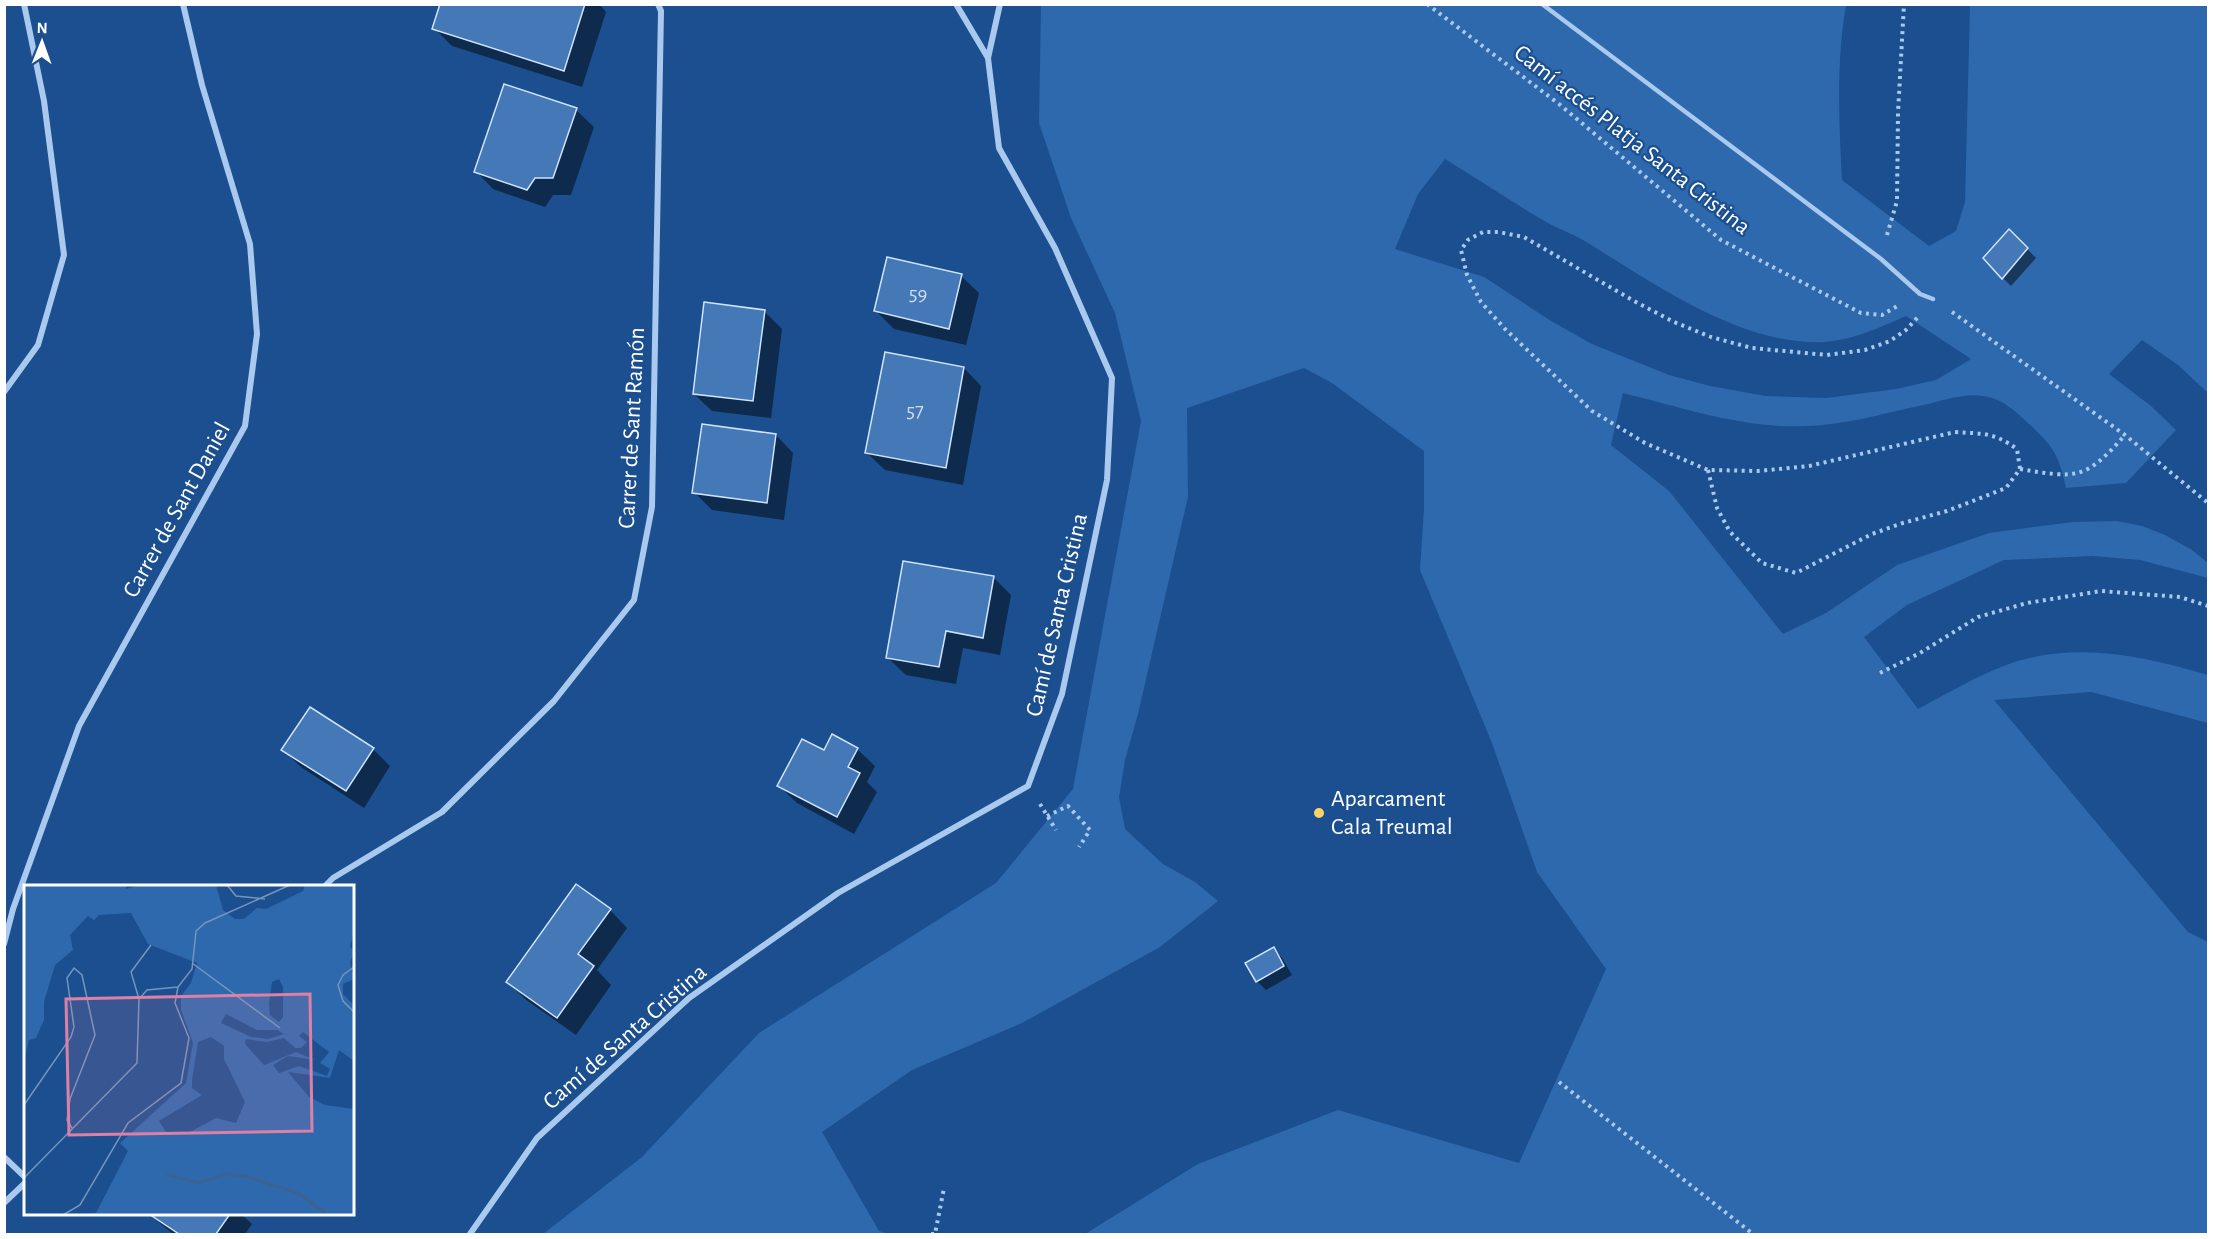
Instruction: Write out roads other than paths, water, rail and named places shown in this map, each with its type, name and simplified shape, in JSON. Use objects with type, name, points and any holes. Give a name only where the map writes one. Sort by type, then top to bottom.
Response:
[{"type":"street","points":[[4,392],[38,345],[64,255],[44,101],[24,4]]},
{"type":"street","name":"Carrer de Sant Daniel","points":[[4,944],[13,909],[79,726],[245,426],[257,334],[250,244],[202,85],[183,4]]},
{"type":"street","points":[[660,8],[666,4]]},
{"type":"street","points":[[956,4],[988,58]]},
{"type":"street","name":"Camí de Santa Cristina","points":[[470,1234],[537,1138],[689,998],[838,893],[1028,786],[1062,694],[1107,480],[1112,378],[1055,248],[999,148],[988,58],[1000,4]]},
{"type":"street","name":"Carrer de Sant Ramón","points":[[326,885],[333,878],[442,812],[554,701],[634,600],[652,507],[660,8]]},
{"type":"street","points":[[4,1157],[24,1178]]},
{"type":"street","points":[[4,1203],[24,1182]]},
{"type":"lane","points":[[1542,4],[1881,259],[1920,294],[1933,299]]},
{"type":"place","name":"Aparcament Cala Treumal","points":[[1319,813]]}]
